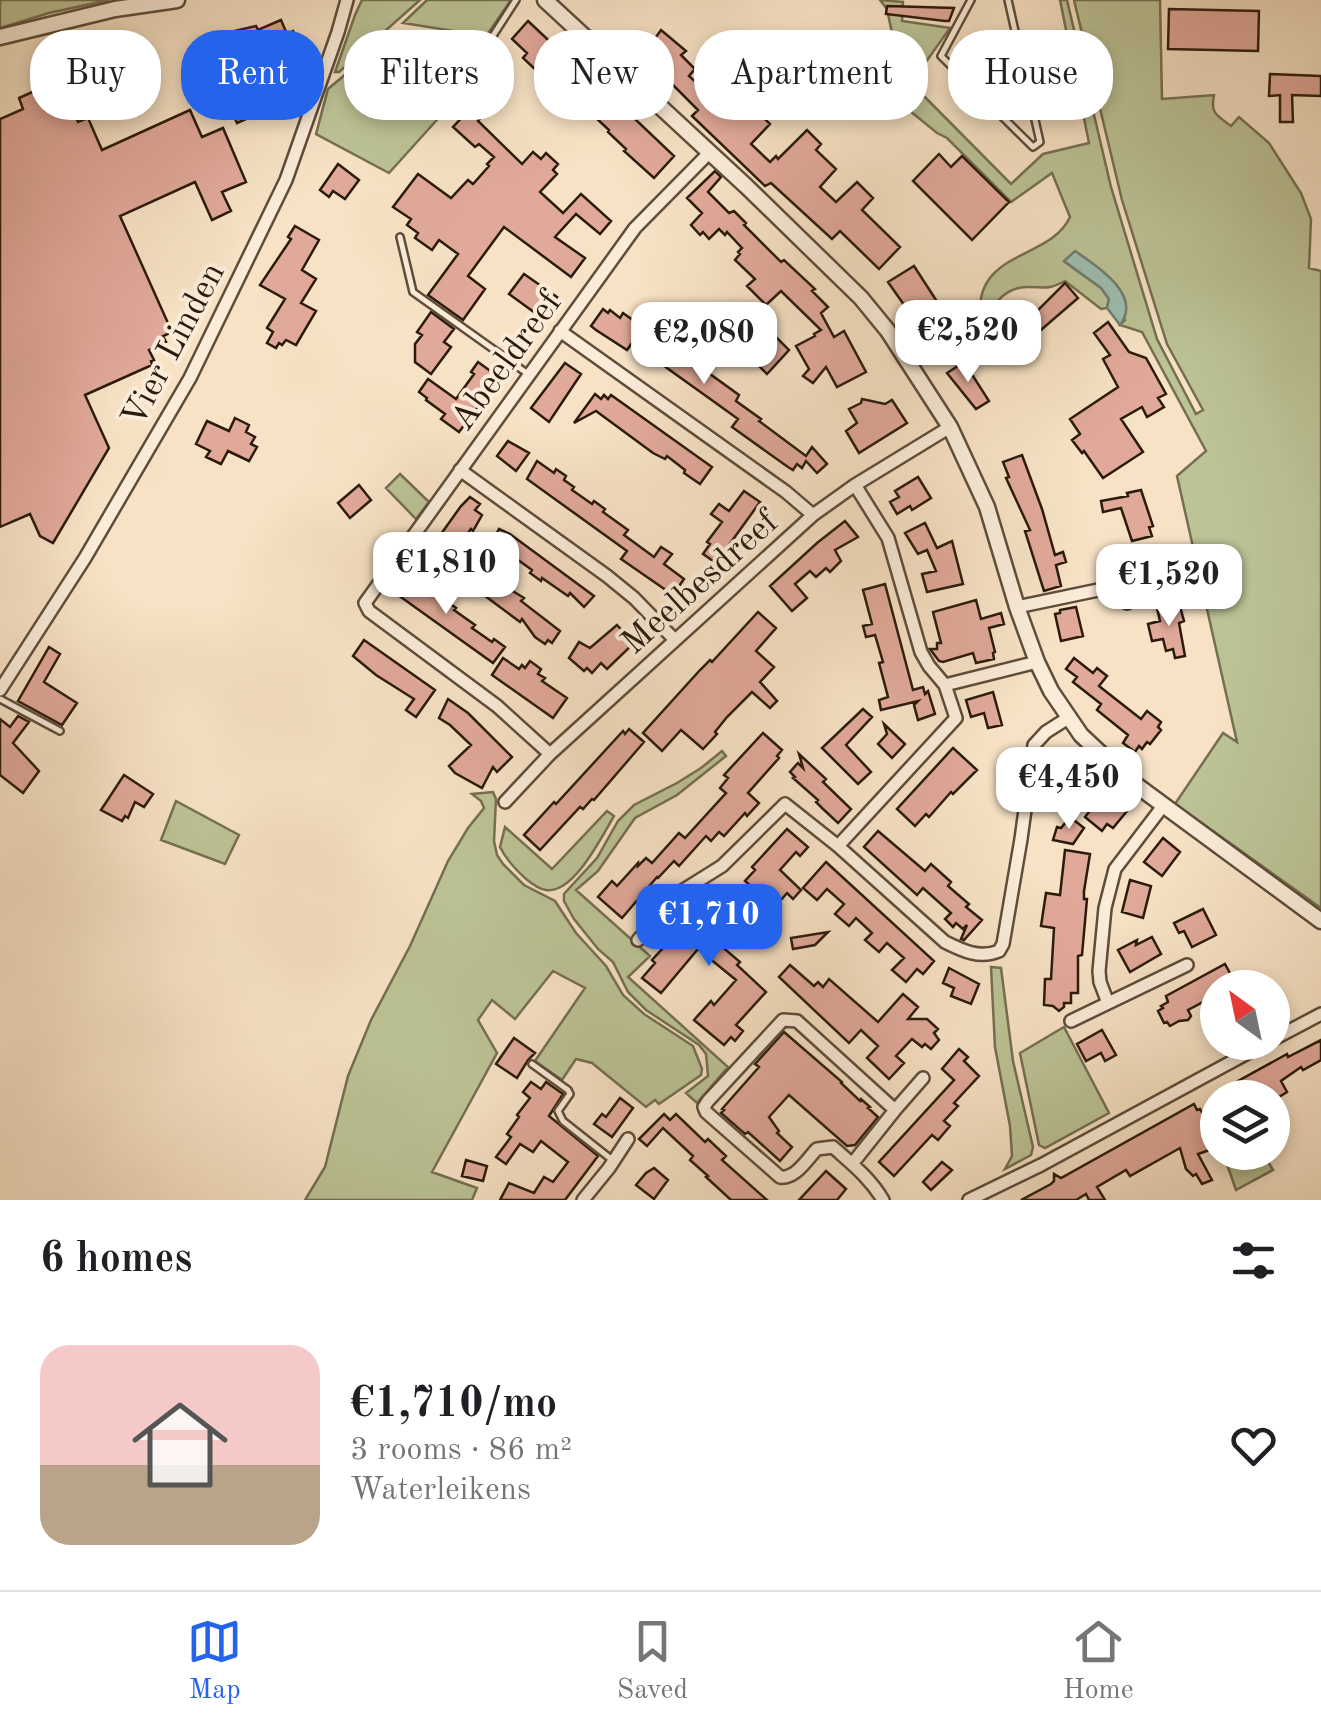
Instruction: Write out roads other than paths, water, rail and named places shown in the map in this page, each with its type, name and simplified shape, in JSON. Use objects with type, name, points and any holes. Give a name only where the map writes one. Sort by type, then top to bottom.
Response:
[{"type":"street","points":[[0,37],[115,9],[176,0]]},
{"type":"street","name":"Vier Linden","points":[[0,690],[85,558],[190,378],[286,180],[347,0]]},
{"type":"street","points":[[546,1],[861,298],[905,356],[950,427],[987,507],[1037,662],[1068,718],[1128,779],[1321,922]]},
{"type":"street","name":"Abeeldreef","points":[[550,754],[497,706],[368,612],[365,603],[635,228],[709,153]]},
{"type":"street","points":[[560,331],[813,515]]},
{"type":"street","name":"Meelbesdreef","points":[[505,802],[550,754],[813,515],[950,427]]},
{"type":"street","points":[[460,470],[607,576],[674,639]]},
{"type":"street","points":[[838,846],[956,718],[945,685],[921,652],[888,538],[855,485]]},
{"type":"street","points":[[1116,558],[1126,604]]},
{"type":"street","points":[[1017,607],[1122,585]]},
{"type":"street","points":[[945,685],[1037,662]]},
{"type":"street","points":[[638,940],[682,891],[722,866],[785,804],[945,942],[962,951],[983,955],[999,951],[1022,839],[1034,746],[1046,732],[1068,718]]},
{"type":"street","points":[[1108,1003],[1099,970],[1109,884],[1115,868],[1163,806]]},
{"type":"street","points":[[1072,1022],[1187,965]]},
{"type":"street","points":[[1290,1030],[1321,1014]]},
{"type":"street","points":[[883,1200],[872,1180],[833,1147],[817,1148],[793,1174],[780,1177],[706,1112],[704,1106],[784,1020],[797,1021],[896,1110]]},
{"type":"street","points":[[969,1200],[1235,1060]]},
{"type":"street","points":[[852,1164],[923,1078]]},
{"type":"street","points":[[583,1200],[628,1139]]},
{"type":"lane","points":[[497,30],[516,0]]},
{"type":"lane","points":[[972,0],[941,56],[1033,147],[1040,142],[1008,0]]},
{"type":"lane","points":[[400,237],[413,292],[528,374]]},
{"type":"lane","points":[[0,699],[60,732]]},
{"type":"lane","points":[[532,1064],[568,1090],[570,1094],[558,1110],[563,1120],[614,1161]]}]
